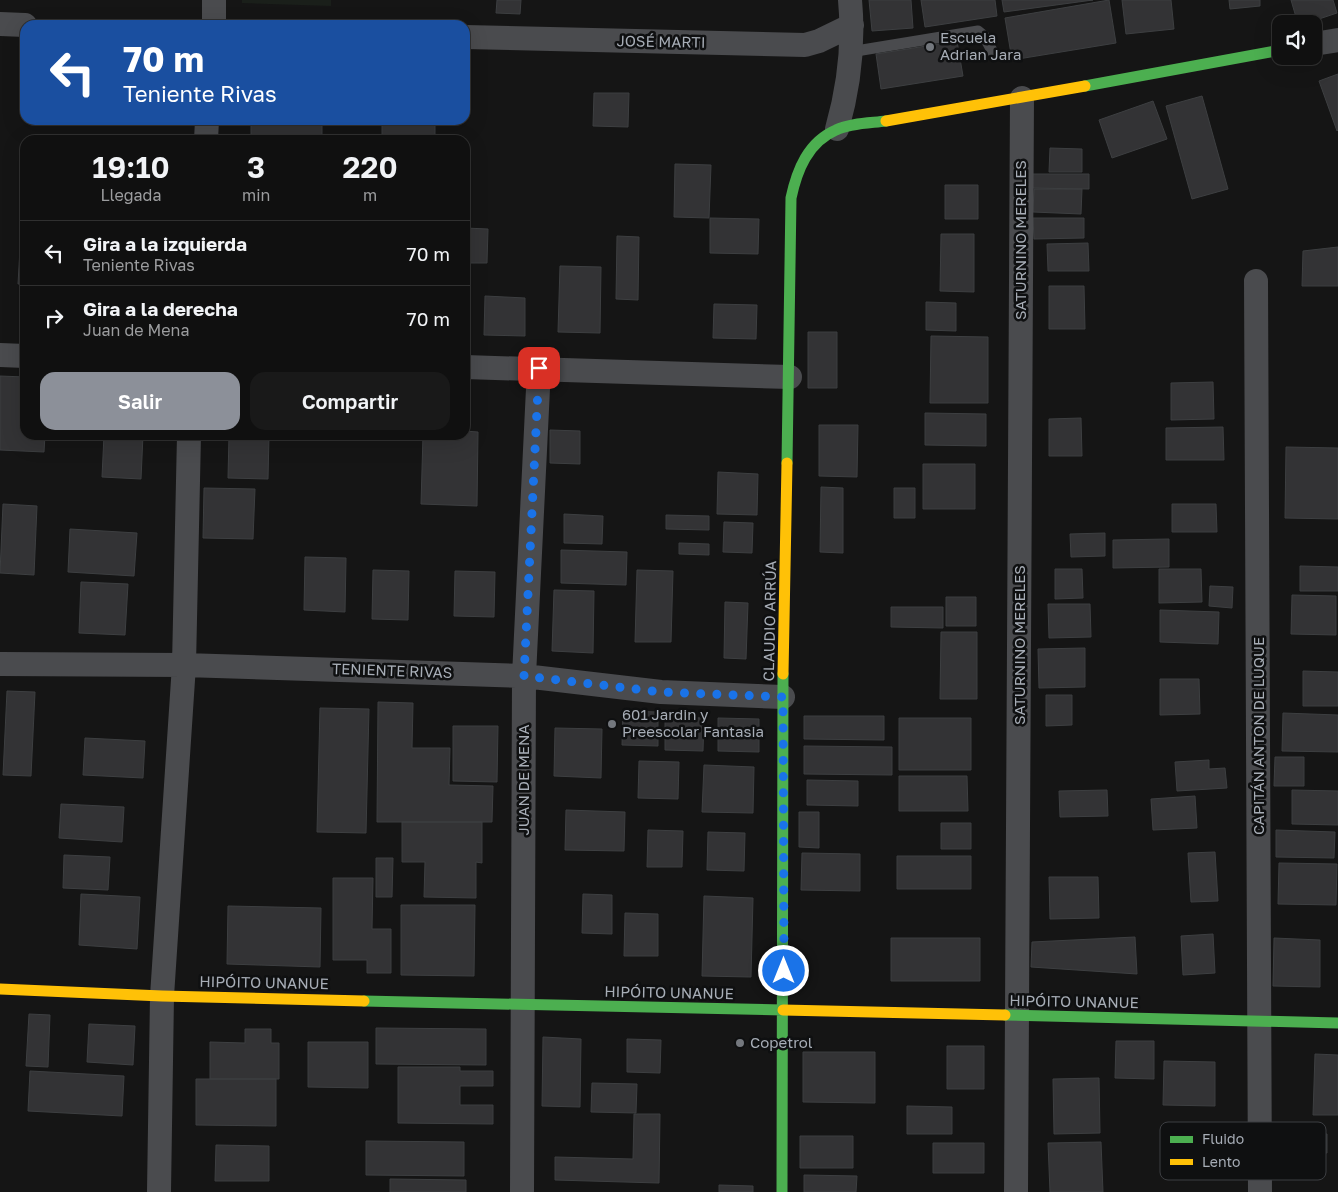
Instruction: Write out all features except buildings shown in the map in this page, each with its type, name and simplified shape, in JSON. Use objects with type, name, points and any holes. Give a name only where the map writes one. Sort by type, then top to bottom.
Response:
[{"type":"street","points":[[214,0],[214,20]]},
{"type":"street","points":[[850,0],[852,25],[846,98],[837,128],[1022,98],[1272,52]]},
{"type":"street","points":[[0,24],[20,25]]},
{"type":"street","name":"JOSÉ MARTI","points":[[470,37],[805,45],[852,25]]},
{"type":"street","points":[[1322,43],[1338,40]]},
{"type":"street","name":"SATURNINO MERELES","points":[[1016,1192],[1022,98]]},
{"type":"street","name":"CLAUDIO ARRÚA","points":[[782,1192],[785,1010],[783,697],[790,377],[791,198],[796,173],[805,155],[818,141],[837,128]]},
{"type":"street","name":"CAPITÁN ANTON DE LUQUE","points":[[1256,281],[1260,1122]]},
{"type":"street","points":[[0,355],[20,356]]},
{"type":"street","points":[[470,367],[790,377]]},
{"type":"street","name":"JUAN DE MENA","points":[[522,1192],[524,676],[539,368]]},
{"type":"street","points":[[158,1192],[162,996],[184,665],[190,440]]},
{"type":"street","name":"TENIENTE RIVAS","points":[[0,664],[184,665],[524,676],[661,692],[783,697]]},
{"type":"street","name":"HIPÓITO UNANUE","points":[[0,989],[162,996],[1338,1022]]},
{"type":"lane","points":[[850,52],[978,31],[984,36],[995,56]]},
{"type":"shaded area","points":[[242,0],[331,0],[331,6],[242,3]]},
{"type":"traffic: fast","points":[[1085,86],[1272,52]]},
{"type":"traffic: fast","points":[[787,463],[791,198],[797,177],[800,167],[811,149],[826,135],[848,126],[886,121]]},
{"type":"traffic: fast","points":[[782,1192],[783,674]]},
{"type":"traffic: fast","points":[[364,1001],[783,1010]]},
{"type":"traffic: fast","points":[[1005,1015],[1338,1023]]},
{"type":"traffic: slow","points":[[886,121],[1085,86]]},
{"type":"traffic: slow","points":[[783,674],[787,463]]},
{"type":"traffic: slow","points":[[0,989],[162,996],[364,1001]]},
{"type":"traffic: slow","points":[[783,1010],[1005,1015]]},
{"type":"place","name":"Escuela Adrian Jara","points":[[930,47]]},
{"type":"place","name":"601 Jardin y Preescolar Fantasia","points":[[612,724]]},
{"type":"place","name":"Copetrol","points":[[740,1043]]},
{"type":"route","points":[[539,368],[524,676],[661,692],[783,697],[784,971]]}]
